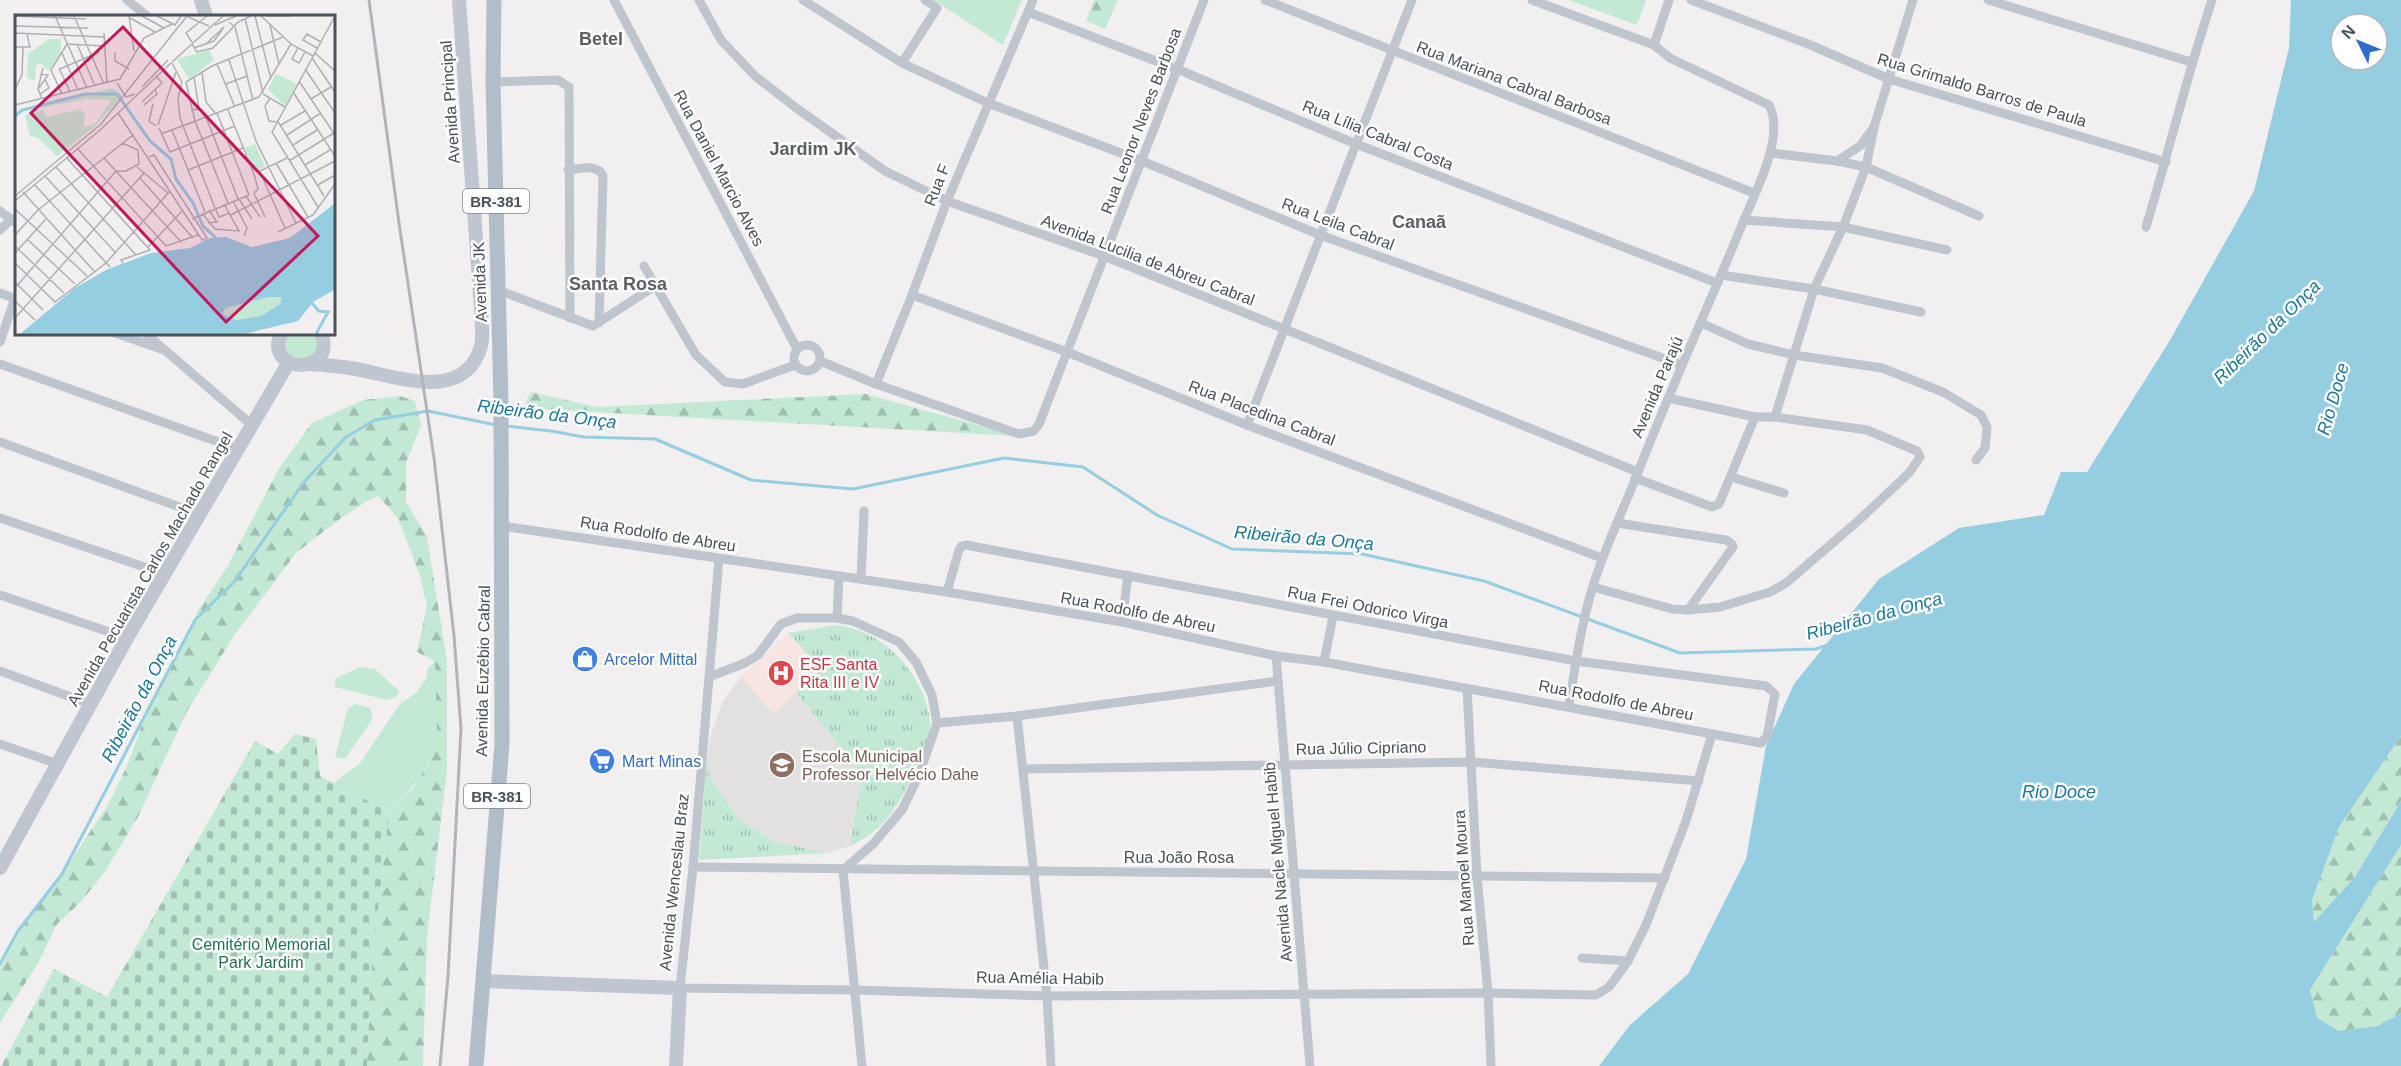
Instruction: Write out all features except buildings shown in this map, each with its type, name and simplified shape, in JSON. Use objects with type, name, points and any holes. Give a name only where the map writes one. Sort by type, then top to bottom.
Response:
[{"type":"main road","name":"Avenida JK","points":[[494,0],[493,82],[501,455]]},
{"type":"main road","name":"Avenida Euzébio Cabral","points":[[476,1066],[502,744],[501,455]]},
{"type":"street","points":[[127,0],[146,15]]},
{"type":"street","points":[[201,0],[206,15]]},
{"type":"street","name":"Avenida Principal","points":[[289,362],[295,365],[309,364],[357,369],[406,381],[445,382],[464,372],[473,362],[481,345],[481,309],[459,0]]},
{"type":"street","name":"Rua Daniel Marcio Alves","points":[[614,0],[797,349]]},
{"type":"street","name":"Avenida Lucilia de Abreu Cabral","points":[[699,0],[721,40],[755,76],[885,171],[947,201],[1104,256],[1712,507],[1719,504],[1731,477]]},
{"type":"street","name":"Rua Leila Cabral","points":[[803,0],[902,63],[988,103],[1142,161],[1320,235],[1682,365]]},
{"type":"street","points":[[902,63],[937,8],[925,0]]},
{"type":"street","name":"Rua F","points":[[876,384],[947,201],[1033,0]]},
{"type":"street","name":"Rua Leonor Neves Barbosa","points":[[876,384],[1019,434],[1034,431],[1040,424],[1204,0]]},
{"type":"street","name":"Rua Mariana Cabral Barbosa","points":[[1265,0],[1754,193]]},
{"type":"street","points":[[1247,425],[1412,0]]},
{"type":"street","name":"Avenida Parajú","points":[[1532,0],[1654,45],[1670,57],[1769,105],[1775,116],[1771,153],[1602,558],[1588,605],[1569,706]]},
{"type":"street","points":[[1654,45],[1670,0]]},
{"type":"street","name":"Rua Grimaldo Barros de Paula","points":[[1691,0],[1808,44],[1889,79],[2166,162]]},
{"type":"street","points":[[1775,417],[1814,290],[1843,227],[1866,167],[1874,127],[1913,0]]},
{"type":"street","points":[[1988,0],[2191,62]]},
{"type":"street","points":[[2146,227],[2166,162],[2191,62],[2212,0]]},
{"type":"street","name":"Rua Lília Cabral Costa","points":[[1028,12],[1178,69],[1356,144],[1719,279],[1814,290],[1921,312]]},
{"type":"street","points":[[493,82],[558,80],[569,87],[570,318]]},
{"type":"street","points":[[1837,161],[1860,146],[1874,127]]},
{"type":"street","points":[[1771,153],[1866,167],[1979,216]]},
{"type":"street","points":[[568,170],[595,168],[601,171],[603,176],[599,323]]},
{"type":"street","points":[[0,210],[14,221],[0,230]]},
{"type":"street","points":[[1744,220],[1843,227],[1947,250]]},
{"type":"street","points":[[644,266],[696,355],[725,382],[743,384],[795,365],[806,371],[815,369],[820,362],[819,353],[813,346],[804,345],[797,349],[794,356],[795,365]]},
{"type":"street","points":[[498,290],[593,326],[655,286]]},
{"type":"street","points":[[0,293],[15,298]]},
{"type":"street","name":"Rua Placedina Cabral","points":[[912,295],[1067,352],[1247,425],[1602,558]]},
{"type":"street","points":[[0,342],[15,301]]},
{"type":"street","points":[[1701,323],[1748,344],[1794,355],[1882,368],[1943,393],[1981,416],[1987,427],[1985,448],[1976,460]]},
{"type":"street","points":[[119,334],[166,351]]},
{"type":"street","points":[[147,334],[253,426]]},
{"type":"street","points":[[281,334],[278,344],[280,351],[289,362]]},
{"type":"street","points":[[309,364],[320,355],[323,348],[321,334]]},
{"type":"street","name":"Avenida Principal","points":[[323,348],[357,369]]},
{"type":"street","name":"Avenida Pecuarista Carlos Machado Rangel","points":[[0,868],[127,638],[289,362]]},
{"type":"street","points":[[820,362],[876,384]]},
{"type":"street","points":[[0,364],[238,449]]},
{"type":"street","points":[[1593,587],[1672,609],[1688,610],[1720,607],[1770,592],[1786,583],[1858,521],[1909,473],[1919,460],[1919,453],[1868,430],[1775,417],[1755,417],[1668,398]]},
{"type":"street","points":[[1755,417],[1731,477],[1784,493]]},
{"type":"street","points":[[0,442],[199,514]]},
{"type":"street","points":[[861,579],[864,511]]},
{"type":"street","points":[[0,518],[165,574]]},
{"type":"street","points":[[1617,523],[1726,540],[1732,544],[1733,548],[1688,610]]},
{"type":"street","name":"Rua Rodolfo de Abreu","points":[[502,526],[947,592],[1122,622],[1276,656],[1324,662],[1761,743],[1764,741]]},
{"type":"street","name":"Rua Frei Odorico Virga","points":[[947,592],[962,546],[966,545],[1576,661],[1766,686],[1775,694],[1767,737],[1764,741]]},
{"type":"street","name":"Avenida Wenceslau Braz","points":[[676,1066],[680,988],[693,867],[719,559]]},
{"type":"street","points":[[837,618],[838,576]]},
{"type":"street","points":[[1122,622],[1128,576]]},
{"type":"street","points":[[0,595],[127,638]]},
{"type":"street","points":[[1324,662],[1333,616]]},
{"type":"street","points":[[709,677],[745,663],[758,655],[781,624],[797,618],[837,618],[853,621],[899,642],[916,662],[932,695],[937,723],[919,776],[902,810],[873,844],[843,870],[862,1066]]},
{"type":"street","name":"Avenida Nacle Miguel Habib","points":[[1276,656],[1310,1066]]},
{"type":"street","points":[[0,671],[90,704]]},
{"type":"street","points":[[937,723],[1017,716],[1277,681]]},
{"type":"street","name":"Rua Manoel Moura","points":[[1467,688],[1477,876],[1488,993],[1491,1066]]},
{"type":"street","points":[[1017,716],[1035,871],[1051,1066]]},
{"type":"street","points":[[1582,958],[1628,961],[1665,878],[1699,781],[1712,734]]},
{"type":"street","points":[[0,744],[58,764]]},
{"type":"street","name":"Rua Júlio Cipriano","points":[[1024,769],[1472,762],[1699,781]]},
{"type":"street","name":"Rua João Rosa","points":[[693,867],[1665,878]]},
{"type":"street","name":"Rua Amélia Habib","points":[[483,981],[1047,996],[1488,993],[1596,995],[1609,987],[1628,961]]},
{"type":"shaded area","name":"ESF Santa Rita III e IV","points":[[788,633],[821,669],[774,713],[741,677]]},
{"type":"shaded area","name":"Escola Municipal Professor Helvécio Dahe","points":[[741,677],[773,713],[796,692],[862,774],[850,846],[828,853],[774,842],[740,820],[710,778],[707,756],[711,735],[723,701]]},
{"type":"green space","points":[[934,0],[1022,0],[1003,45]]},
{"type":"green space","points":[[1094,0],[1118,0],[1105,29],[1086,21]]},
{"type":"green space","points":[[1568,0],[1646,0],[1637,25]]},
{"type":"green space","points":[[285,334],[316,334],[319,346],[309,360],[287,355],[283,338]]},
{"type":"green space","points":[[531,392],[597,407],[866,394],[1017,436],[523,408]]},
{"type":"green space","points":[[400,396],[415,401],[421,425],[406,463],[406,502],[427,537],[447,661],[447,770],[427,937],[423,1066],[367,1066],[370,980],[389,812],[412,790],[429,763],[437,731],[435,661],[417,652],[427,606],[420,576],[398,518],[378,496],[337,521],[296,553],[235,634],[186,713],[138,817],[106,870],[80,903],[57,924],[38,963],[0,1023],[0,968],[25,921],[67,866],[108,805],[127,766],[141,727],[198,611],[227,567],[280,467],[312,423],[363,400]]},
{"type":"green space","points":[[836,625],[865,633],[878,640],[900,659],[918,683],[930,720],[926,741],[899,801],[884,822],[850,846],[862,774],[796,692],[821,669],[788,633]]},
{"type":"green space","points":[[435,661],[438,714],[435,743],[421,776],[406,795],[389,812],[334,783],[360,763],[400,704],[416,693],[426,679],[428,668]]},
{"type":"green space","points":[[360,667],[375,669],[399,691],[397,696],[387,700],[335,687],[335,679]]},
{"type":"green space","points":[[356,704],[370,708],[373,718],[345,759],[335,757],[348,708]]},
{"type":"green space","name":"Cemitério Memorial Park Jardim","points":[[295,734],[316,739],[320,776],[389,812],[370,980],[367,1066],[1,1066],[54,969],[107,997],[255,741],[278,754]]},
{"type":"green space","points":[[2401,736],[2401,801],[2355,877],[2314,923],[2312,900],[2339,827]]},
{"type":"green space","points":[[707,756],[710,778],[740,820],[774,842],[828,853],[699,860]]},
{"type":"green space","points":[[2401,845],[2401,1013],[2378,1026],[2339,1031],[2316,1018],[2310,990]]},
{"type":"water","name":"Rio Doce","points":[[2291,0],[2401,0],[2401,736],[2339,827],[2312,900],[2314,922],[2355,877],[2401,801],[2401,845],[2310,990],[2317,1018],[2339,1031],[2378,1026],[2401,1013],[2401,1066],[1599,1066],[1630,1025],[1688,974],[1746,859],[1766,746],[1794,684],[1879,579],[1959,528],[2044,515],[2061,472],[2087,472],[2169,342],[2254,191],[2289,48]]},
{"type":"waterway","name":"Ribeirão da Onça","points":[[0,964],[18,931],[62,874],[195,620],[234,582],[304,482],[346,437],[375,420],[428,411],[496,425]]},
{"type":"waterway","name":"Ribeirão da Onça","points":[[506,426],[584,437],[655,439],[751,480],[853,489],[1004,458],[1083,467],[1157,515],[1232,549],[1362,554],[1484,581],[1680,653],[1816,649],[1828,645]]},
{"type":"railway","points":[[369,0],[434,458],[454,636],[461,729],[448,976],[440,1066]]},
{"type":"place","name":"Arcelor Mittal","points":[[585,659]]},
{"type":"place","name":"ESF Santa Rita III e IV","points":[[781,673]]},
{"type":"place","name":"Mart Minas","points":[[602,761]]},
{"type":"place","name":"Escola Municipal Professor Helvécio Dahe","points":[[782,765]]},
{"type":"district","name":"Betel","points":[[601,39]]},
{"type":"district","name":"Jardim JK","points":[[813,149]]},
{"type":"district","name":"Canaã","points":[[1419,222]]},
{"type":"district","name":"Santa Rosa","points":[[618,284]]}]
